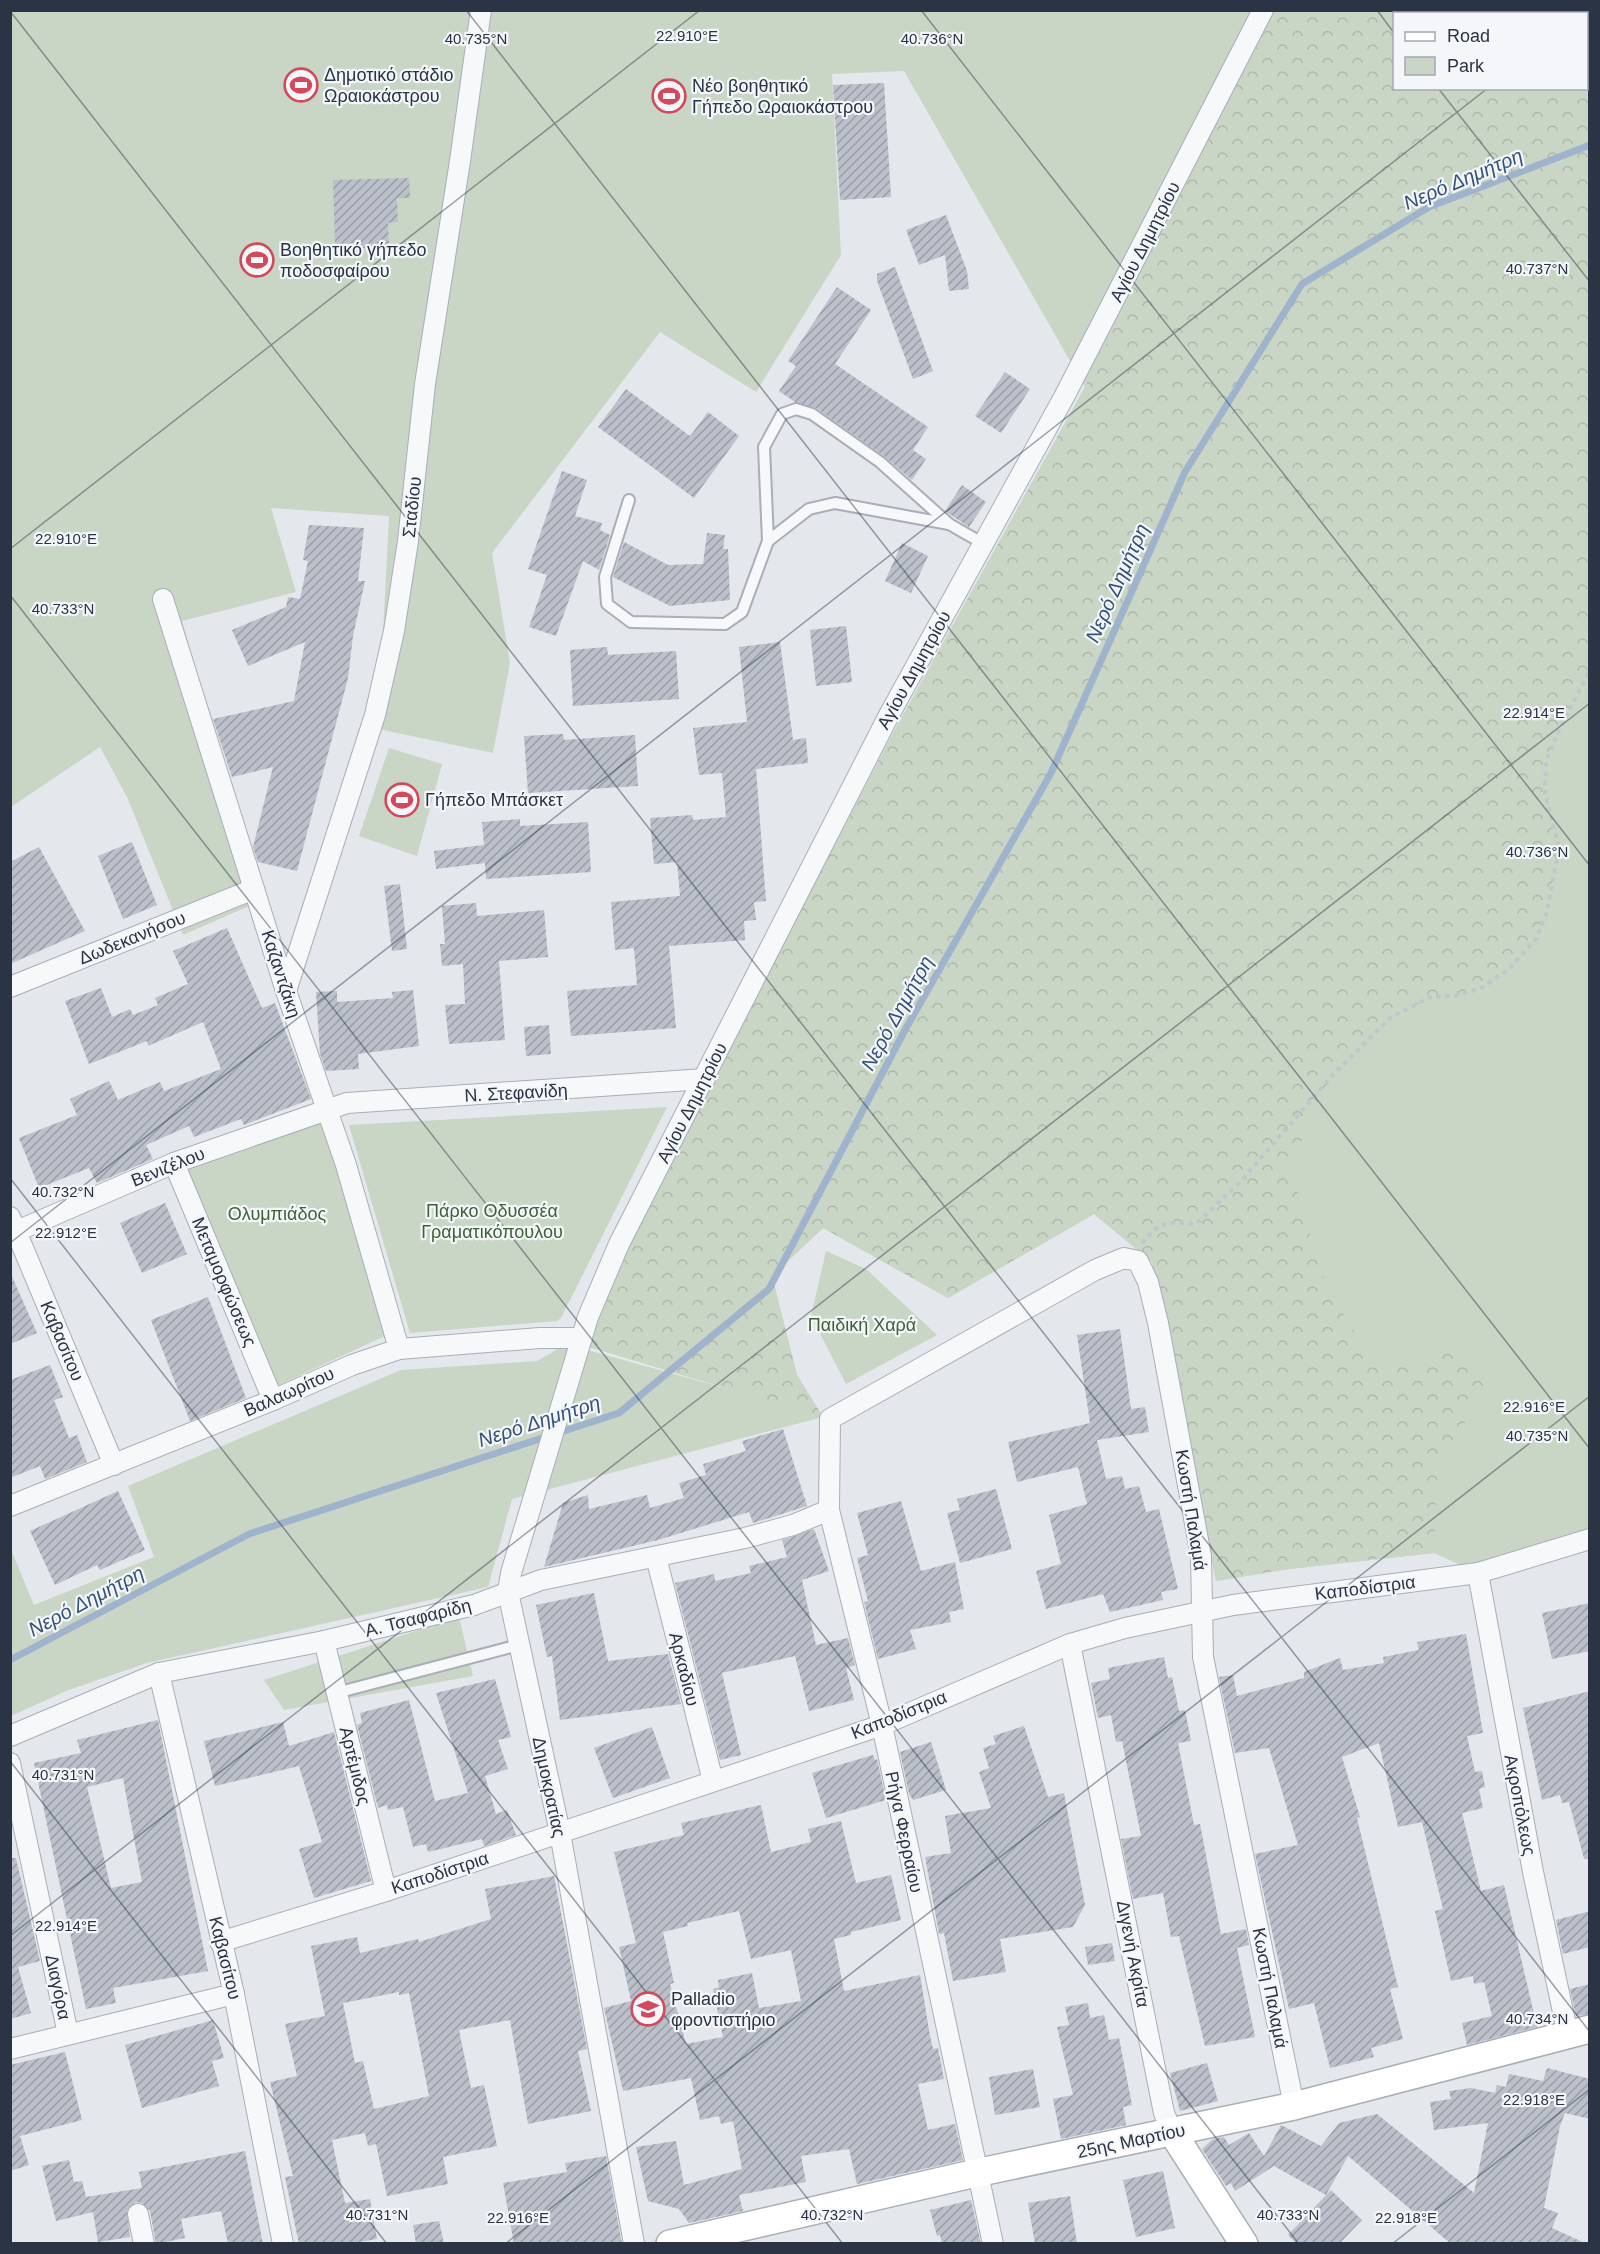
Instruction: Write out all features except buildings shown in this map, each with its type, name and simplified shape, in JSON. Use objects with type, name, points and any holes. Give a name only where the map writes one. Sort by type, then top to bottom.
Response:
[{"type":"street","name":"Σταδίου","points":[[286,991],[375,715],[394,631],[408,541],[425,384],[460,162],[480,10]]},
{"type":"street","name":"Αγίου Δημητρίου","points":[[582,1338],[594,1300],[615,1253],[889,716],[1102,325],[1263,10]]},
{"type":"street","name":"Καζαντζάκη","points":[[163,599],[286,991],[327,1108],[399,1349]]},
{"type":"street","name":"Δωδεκανήσου","points":[[10,987],[254,889]]},
{"type":"street","name":"Ν. Στεφανίδη","points":[[327,1108],[370,1100],[526,1093],[705,1079]]},
{"type":"street","name":"Βενιζέλου","points":[[13,1228],[174,1163],[327,1108]]},
{"type":"street","name":"Μεταμορφώσεως","points":[[174,1163],[273,1400]]},
{"type":"street","name":"Καβασίτου","points":[[13,1228],[114,1465]]},
{"type":"street","name":"Ρήγα Φερραίου","points":[[993,2244],[882,1725],[829,1510],[830,1419],[1095,1270],[1117,1260],[1131,1258]]},
{"type":"street","name":"Κωστή Παλαμά","points":[[1131,1258],[1138,1261],[1143,1270],[1158,1323],[1201,1556],[1203,1657],[1294,2106]]},
{"type":"street","name":"Βαλαωρίτου","points":[[10,1506],[273,1400],[352,1365],[399,1349],[540,1338],[582,1338]]},
{"type":"street","name":"Δημοκρατίας","points":[[582,1338],[511,1573],[508,1592],[560,1833],[633,2244]]},
{"type":"street","name":"Α. Τσαφαρίδη","points":[[10,1736],[159,1673],[324,1641],[474,1605],[541,1580],[656,1557],[793,1525],[829,1510]]},
{"type":"street","name":"Καποδίστρια","points":[[220,1942],[386,1891],[882,1725],[1070,1644],[1233,1605],[1478,1573],[1590,1539]]},
{"type":"street","name":"Αρκαδίου","points":[[656,1557],[713,1781]]},
{"type":"street","name":"Ακροπόλεως","points":[[1478,1573],[1533,1872],[1579,2032]]},
{"type":"street","name":"Αρτέμιδος","points":[[324,1641],[386,1891]]},
{"type":"street","name":"Διγενή Ακρίτα","points":[[1070,1644],[1164,2113],[1172,2132],[1244,2244]]},
{"type":"street","name":"Καβασίτου","points":[[159,1673],[220,1942],[234,1994],[283,2244]]},
{"type":"street","name":"Διαγόρα","points":[[10,1763],[68,2034]]},
{"type":"street","points":[[10,2049],[234,1994]]},
{"type":"street","name":"25ης Μαρτίου","points":[[670,2244],[976,2173],[1294,2106],[1579,2032]]},
{"type":"street","points":[[138,2214],[144,2244]]},
{"type":"lane","points":[[629,500],[605,577],[607,604],[631,622],[725,624],[742,612],[768,541],[764,447],[782,414],[796,409],[812,414],[879,462],[949,524],[984,544]]},
{"type":"lane","points":[[768,541],[810,509],[835,504],[949,524]]},
{"type":"lane","points":[[336,1693],[519,1645]]},
{"type":"path","points":[[1131,1258],[1156,1226],[1174,1223],[1196,1224],[1242,1180],[1330,1078],[1391,1017],[1431,997],[1460,995],[1481,988],[1508,970],[1536,939],[1547,912],[1559,848],[1545,792],[1546,762],[1557,734],[1590,670]]},
{"type":"green space","points":[[11,11],[1589,11],[1589,1544],[1478,1573],[1434,1553],[1289,1569],[1216,1581],[1152,1262],[1094,1214],[948,1298],[823,1228],[772,1276],[797,1375],[823,1417],[512,1499],[488,1587],[147,1663],[66,1691],[11,1716],[10,1547],[34,1605],[154,1557],[128,1486],[401,1370],[537,1361],[566,1344],[739,1392],[589,1347],[630,1241],[893,733],[1085,387],[904,71],[832,74],[841,255],[756,392],[660,332],[492,553],[510,663],[493,753],[378,729],[389,516],[271,508],[296,592],[182,621],[263,900],[183,935],[127,797],[100,747],[11,807]]},
{"type":"green space","points":[[1276,11],[1589,11],[1590,670],[1557,734],[1546,762],[1545,792],[1559,848],[1547,912],[1536,939],[1508,970],[1481,988],[1460,995],[1431,997],[1391,1017],[1330,1078],[1290,1167],[1327,1289],[1381,1372],[1455,1349],[1486,1388],[1438,1469],[1434,1553],[1289,1569],[1216,1581],[1152,1262],[1094,1214],[948,1298],[823,1228],[772,1276],[797,1375],[823,1417],[589,1347],[608,1291],[630,1241],[893,733],[1085,387],[1190,174]]},
{"type":"green space","name":"Γήπεδο Μπάσκετ","points":[[389,748],[442,764],[417,856],[359,836]]},
{"type":"green space","name":"Πάρκο Οδυσσέα Γραματικόπουλου","points":[[667,1107],[561,1318],[557,1321],[410,1333],[349,1125]]},
{"type":"green space","name":"Ολυμπιάδος","points":[[323,1122],[385,1336],[277,1386],[184,1171]]},
{"type":"green space","name":"Παιδική Χαρά","points":[[826,1251],[866,1269],[937,1335],[846,1384],[811,1316]]},
{"type":"green space","points":[[459,1617],[473,1676],[284,1710],[264,1680]]},
{"type":"waterway","name":"Νερό Δημήτρη","points":[[10,1660],[249,1534],[619,1413],[769,1289],[905,1030],[1051,773],[1185,472],[1302,284],[1429,207],[1590,145]]},
{"type":"place","name":"Δημοτικό στάδιο Ωραιοκάστρου","points":[[301,85]]},
{"type":"place","name":"Νέο βοηθητικό Γήπεδο Ωραιοκάστρου","points":[[669,96]]},
{"type":"place","name":"Βοηθητικό γήπεδο ποδοσφαίρου","points":[[257,260]]},
{"type":"place","name":"Γήπεδο Μπάσκετ","points":[[402,800]]},
{"type":"place","name":"Palladio φροντιστήριο","points":[[648,2009]]}]
